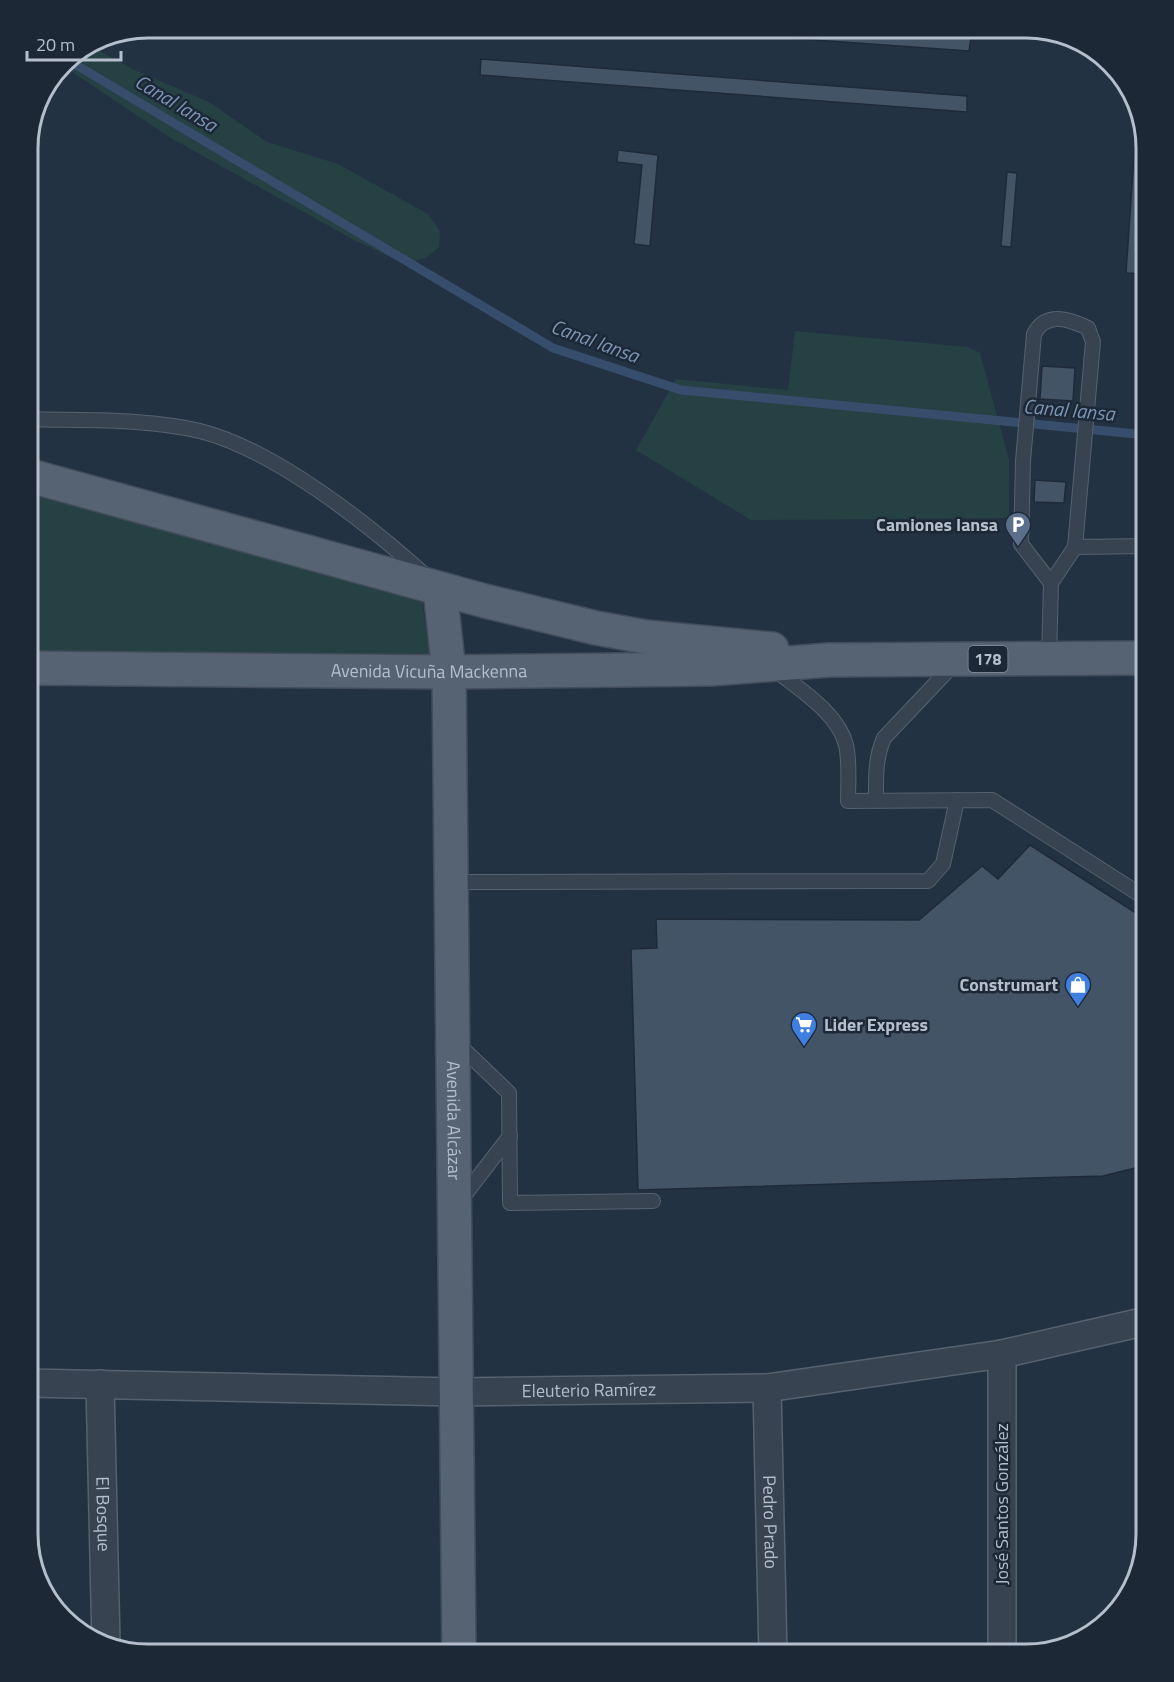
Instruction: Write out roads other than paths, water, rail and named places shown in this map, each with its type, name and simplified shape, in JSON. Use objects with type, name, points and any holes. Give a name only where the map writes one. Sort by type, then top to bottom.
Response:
[{"type":"main road","name":"Avenida Vicuña Mackenna","points":[[38,478],[440,589],[596,628],[690,642],[757,646],[829,660]]},
{"type":"main road","name":"Avenida Alcázar","points":[[440,589],[449,672],[459,1644]]},
{"type":"main road","name":"Avenida Vicuña Mackenna","points":[[38,668],[449,672],[711,669],[829,660],[1136,658]]},
{"type":"street","name":"Eleuterio Ramírez","points":[[37,1383],[456,1392],[767,1389],[1002,1354],[1136,1324]]},
{"type":"street","name":"José Santos González","points":[[1002,1354],[1002,1644]]},
{"type":"street","name":"El Bosque","points":[[100,1384],[106,1636]]},
{"type":"street","name":"Pedro Prado","points":[[767,1389],[773,1644]]},
{"type":"lane","points":[[1049,659],[1051,583],[1075,548],[1093,342],[1088,328],[1071,320],[1049,319],[1039,324],[1034,334],[1023,461],[1021,544],[1051,583]]},
{"type":"lane","name":"Avenida Vicuña Mackenna","points":[[38,419],[135,423],[200,431],[236,445],[274,462],[307,483],[405,556],[440,589]]},
{"type":"lane","points":[[1075,548],[1136,546]]},
{"type":"lane","points":[[876,800],[878,750],[884,738],[958,659]]},
{"type":"lane","points":[[769,665],[833,718],[840,730],[847,757],[848,801],[982,799],[1000,804],[1136,892]]},
{"type":"lane","points":[[451,882],[928,881],[937,874],[943,864],[957,800]]},
{"type":"lane","points":[[453,1038],[509,1093],[510,1203],[653,1201]]},
{"type":"lane","points":[[454,1209],[510,1136]]},
{"type":"waterway","name":"Canal Iansa","points":[[75,65],[553,348],[681,390],[1136,434]]},
{"type":"place","name":"Camiones Iansa","points":[[1018,548]]},
{"type":"place","name":"Construmart","points":[[1078,1008]]},
{"type":"place","name":"Lider Express","points":[[804,1048]]}]
